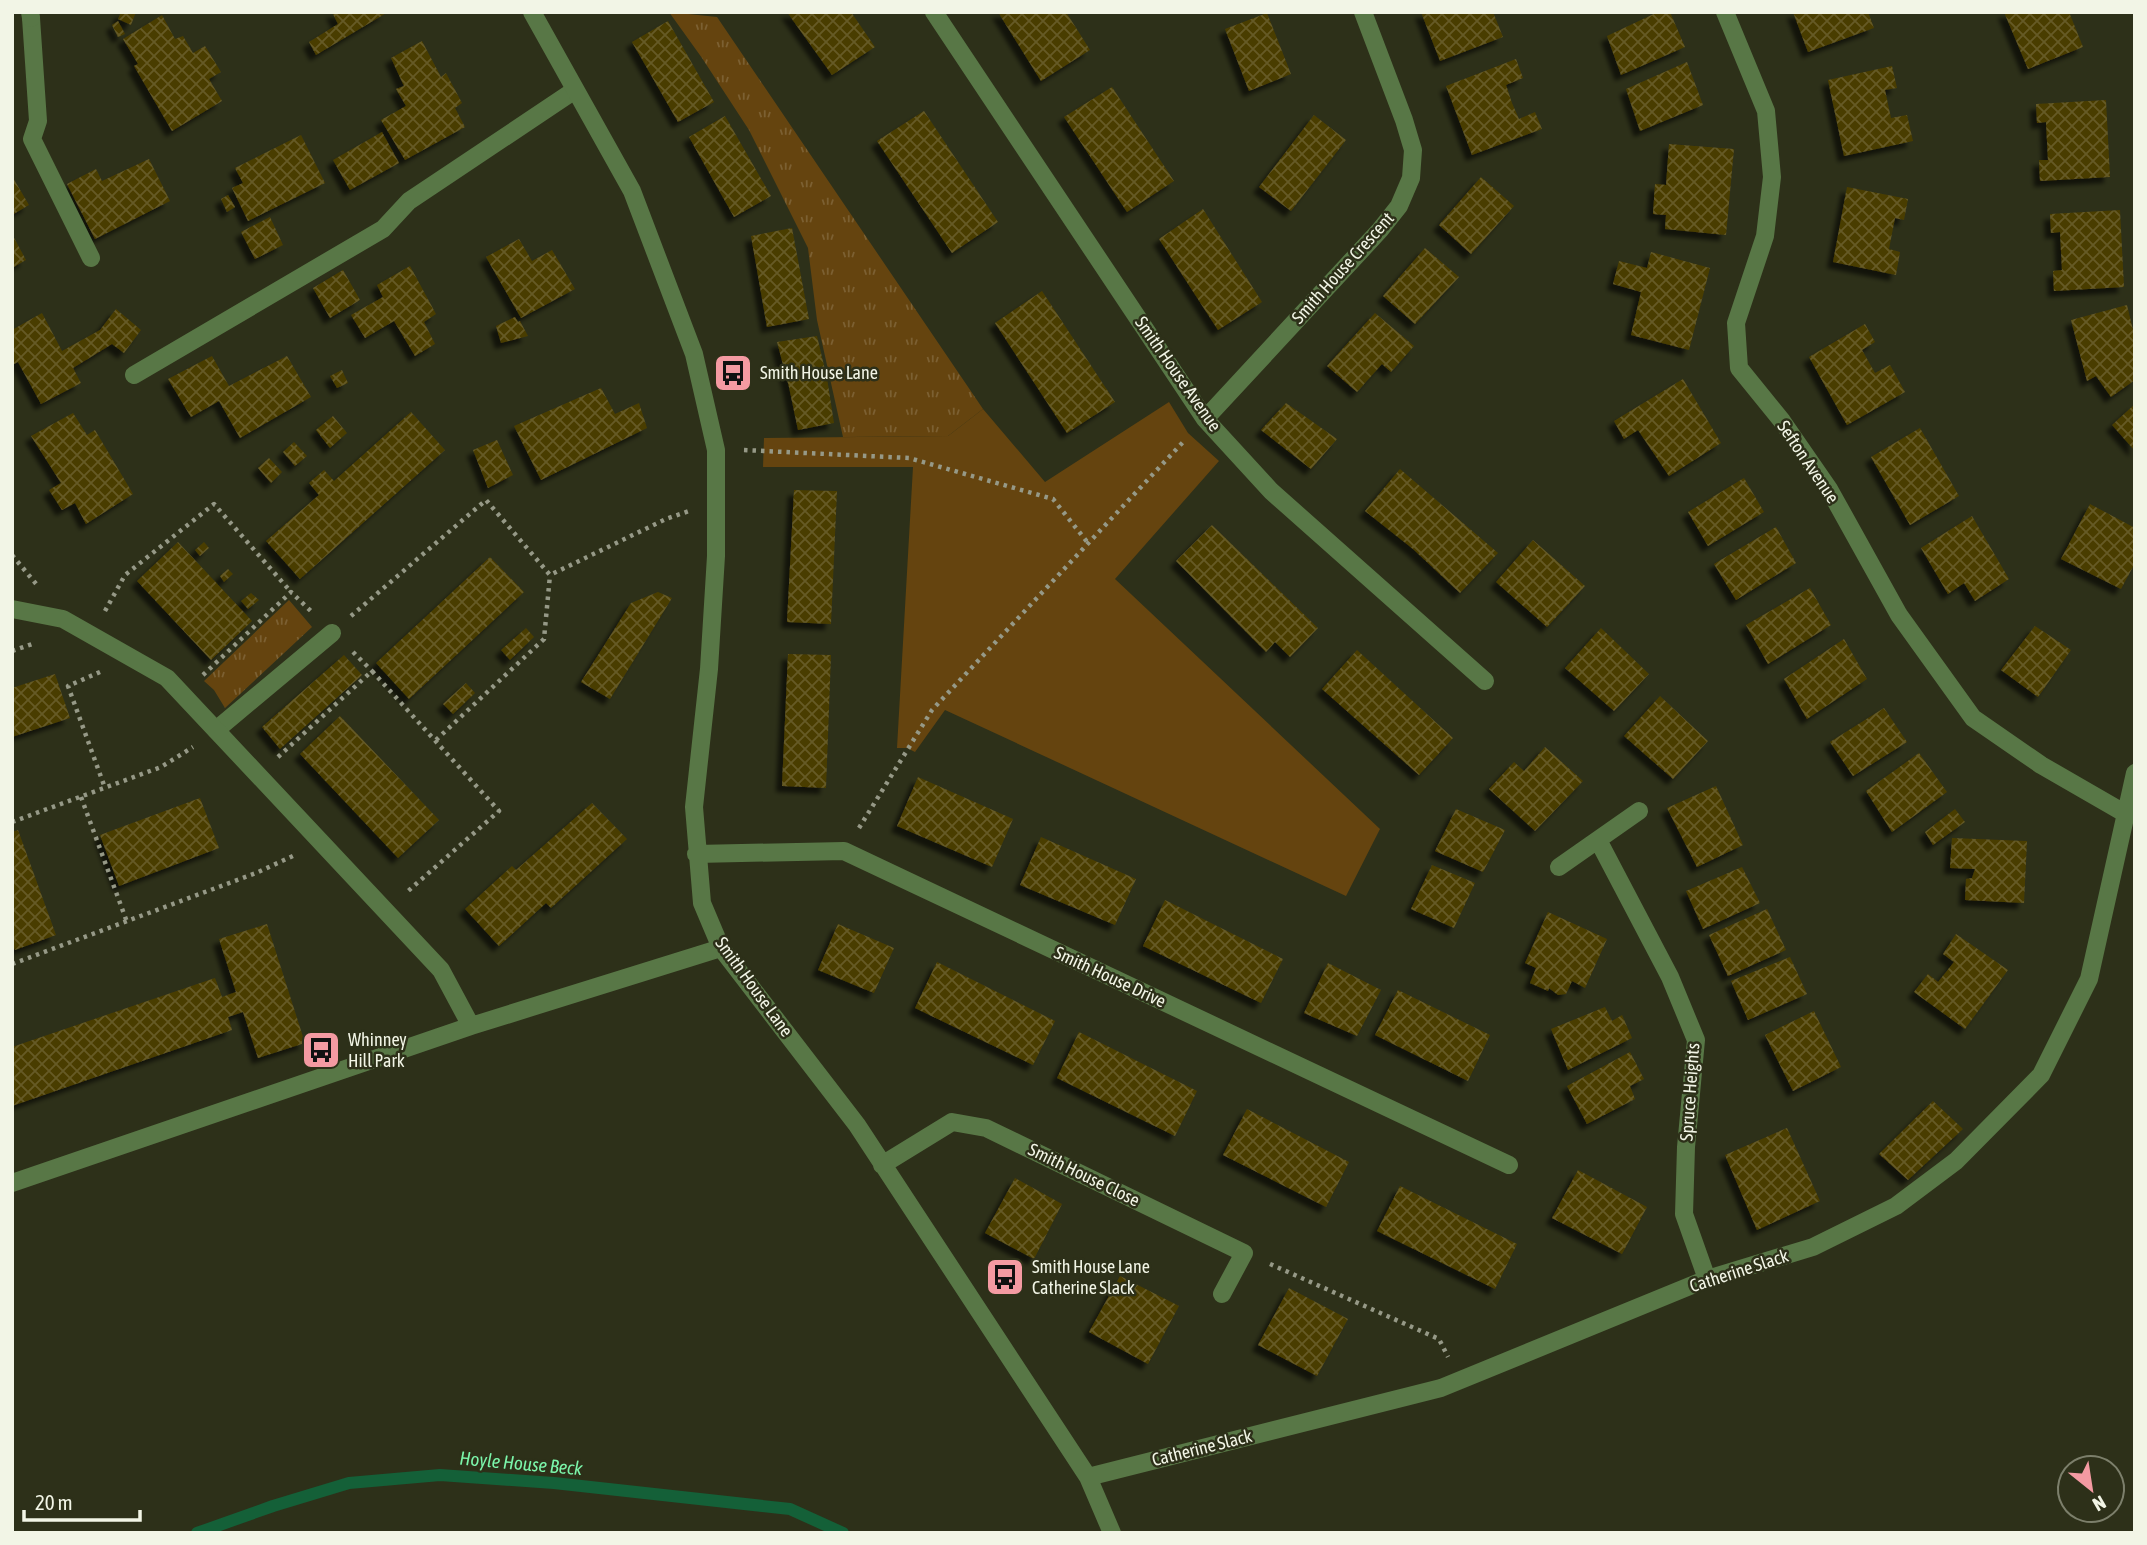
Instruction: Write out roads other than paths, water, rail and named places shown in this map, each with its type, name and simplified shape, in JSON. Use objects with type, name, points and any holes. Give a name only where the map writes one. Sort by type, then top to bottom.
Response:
[{"type":"street","name":"Smith House Lane","points":[[532,12],[632,191],[694,354],[716,450],[716,556],[709,670],[694,807],[702,903],[721,948],[857,1125],[1088,1477],[1112,1533]]},
{"type":"street","name":"Smith House Avenue","points":[[934,12],[1205,419],[1271,491],[1485,681]]},
{"type":"street","name":"Smith House Crescent","points":[[1205,419],[1380,230],[1399,206],[1411,178],[1413,150],[1363,12]]},
{"type":"street","name":"Sefton Avenue","points":[[1725,12],[1766,111],[1772,177],[1765,236],[1736,323],[1739,368],[1782,421],[1829,489],[1899,615],[1973,718],[2041,765],[2126,814]]},
{"type":"street","points":[[31,15],[38,121],[32,139],[91,258]]},
{"type":"street","points":[[134,374],[383,229],[408,201],[575,90]]},
{"type":"street","points":[[12,609],[63,619],[167,678],[440,970],[471,1026]]},
{"type":"street","points":[[216,730],[332,633]]},
{"type":"street","name":"Catherine Slack","points":[[1088,1477],[1441,1388],[1707,1279],[1813,1247],[1896,1206],[1956,1161],[2041,1075],[2090,979],[2135,773]]},
{"type":"street","points":[[1559,867],[1639,811]]},
{"type":"street","name":"Spruce Heights","points":[[1598,840],[1670,977],[1696,1040],[1686,1147],[1684,1214],[1707,1279]]},
{"type":"street","name":"Smith House Drive","points":[[696,854],[844,851],[1509,1166]]},
{"type":"street","points":[[12,1183],[471,1026],[721,948]]},
{"type":"street","name":"Smith House Close","points":[[882,1166],[952,1122],[986,1128],[1244,1252],[1222,1294]]},
{"type":"waterway","name":"Hoyle House Beck","points":[[197,1533],[349,1483],[440,1475],[554,1483],[790,1509],[843,1533]]},
{"type":"place","name":"Smith House Lane","points":[[733,373]]},
{"type":"place","name":"Whinney Hill Park","points":[[321,1050]]},
{"type":"place","name":"Smith House Lane Catherine Slack","points":[[1005,1277]]}]
